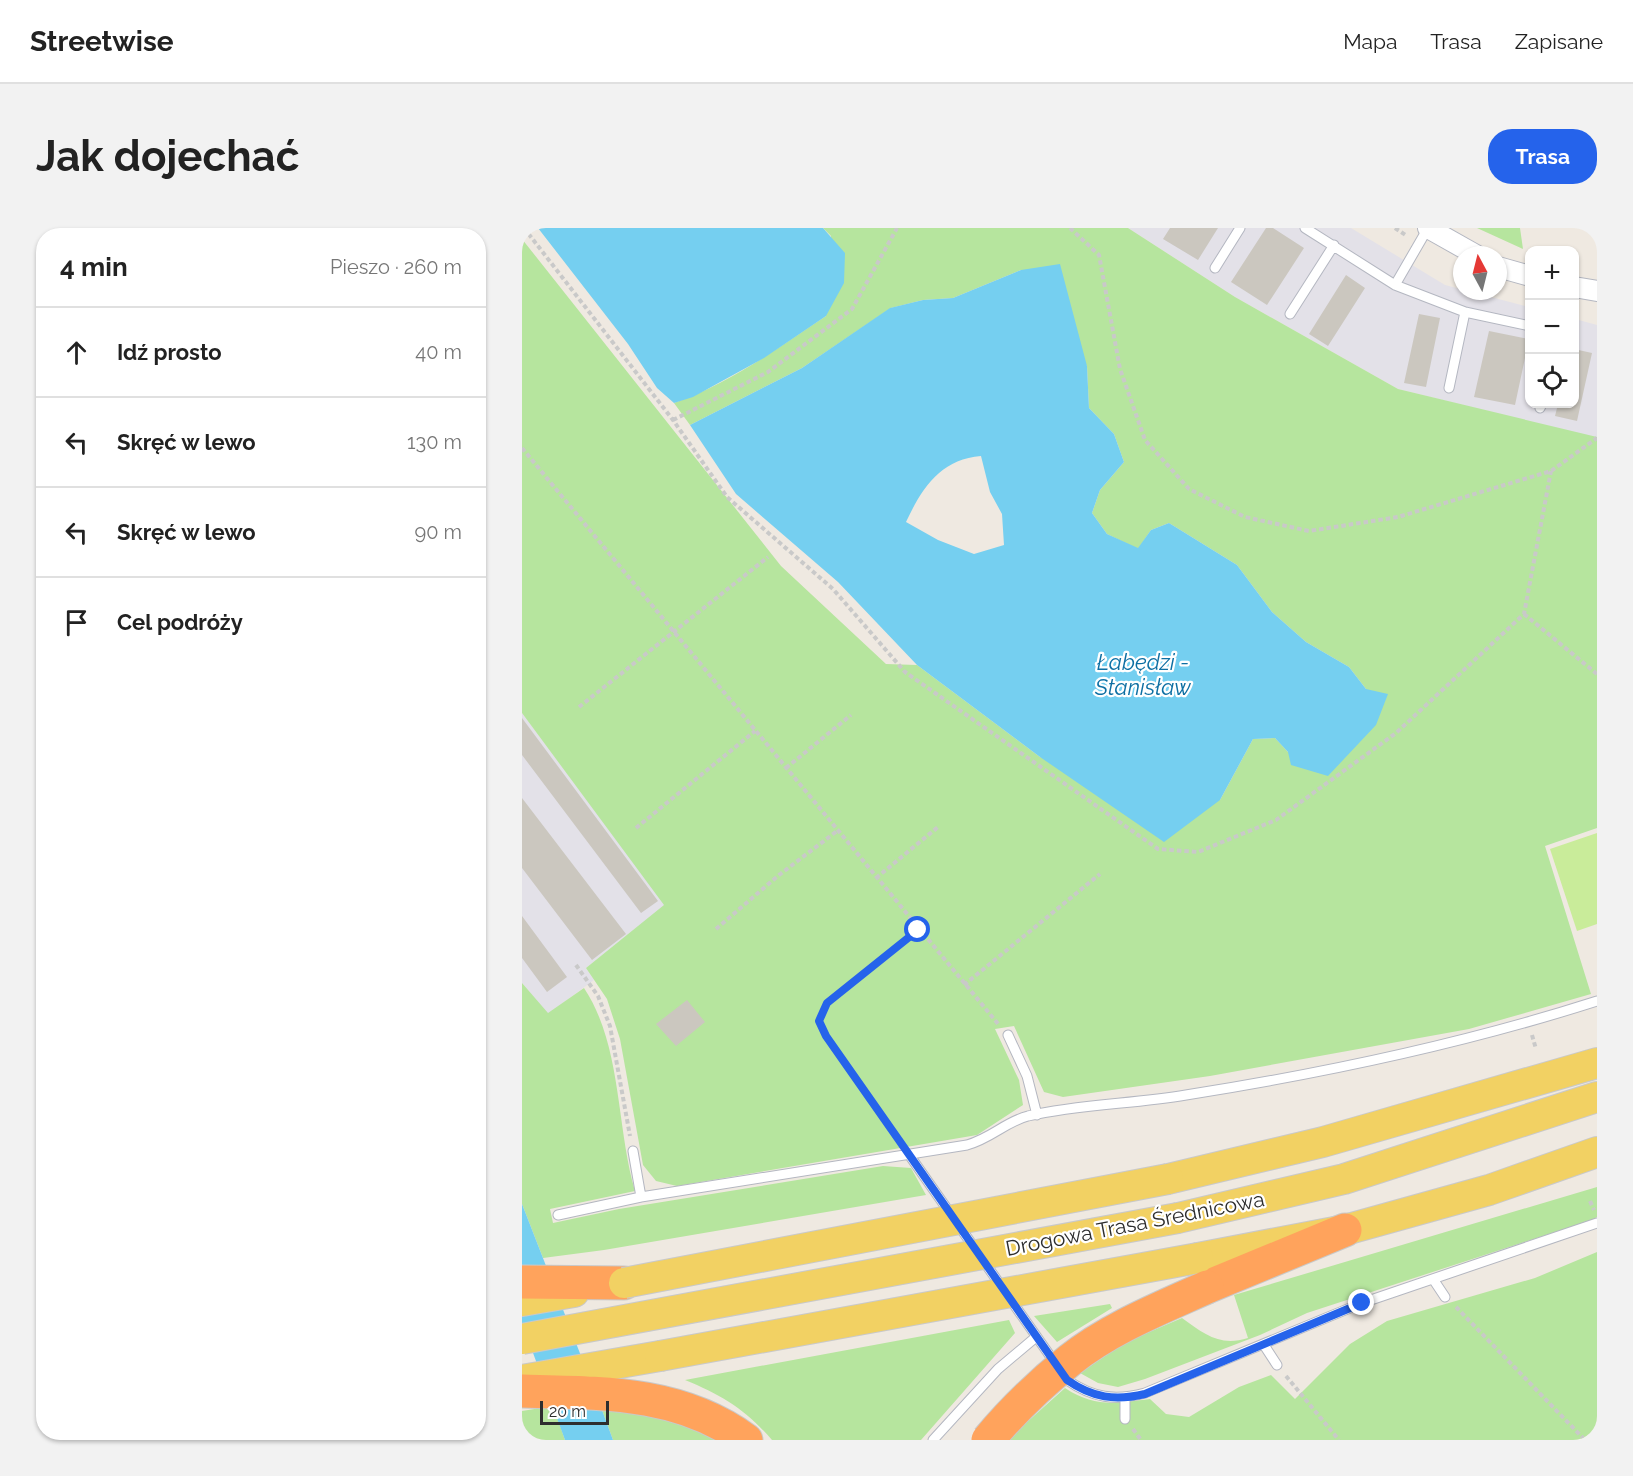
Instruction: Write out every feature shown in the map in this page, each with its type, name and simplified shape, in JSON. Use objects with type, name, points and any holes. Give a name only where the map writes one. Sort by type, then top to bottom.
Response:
[{"type":"highway","points":[[988,1440],[1010,1414],[1071,1359],[1133,1321],[1202,1272],[1345,1230]]},
{"type":"highway","points":[[522,1282],[624,1282]]},
{"type":"highway","points":[[522,1390],[618,1393],[677,1405],[723,1423],[746,1440]]},
{"type":"main road","points":[[522,1301],[1168,1179],[1323,1142],[1597,1063]]},
{"type":"main road","name":"Drogowa Trasa Średnicowa","points":[[522,1339],[1178,1218],[1344,1179],[1597,1097]]},
{"type":"main road","points":[[1345,1230],[1490,1190],[1597,1152]]},
{"type":"main road","name":"Drogowa Trasa Średnicowa","points":[[522,1380],[1202,1272]]},
{"type":"street","points":[[1428,228],[1460,246]]},
{"type":"street","points":[[1507,270],[1525,275]]},
{"type":"street","points":[[1579,288],[1597,291]]},
{"type":"lane","points":[[1215,268],[1239,228]]},
{"type":"lane","points":[[1305,228],[1395,285],[1465,312],[1525,325]]},
{"type":"lane","points":[[1395,285],[1428,228]]},
{"type":"lane","points":[[1290,314],[1334,245]]},
{"type":"lane","points":[[1449,388],[1465,312]]},
{"type":"lane","points":[[558,1215],[641,1197],[910,1156],[985,1140],[1009,1123],[1037,1114],[1184,1096],[1324,1071],[1528,1023],[1597,1001]]},
{"type":"lane","points":[[1008,1035],[1027,1076],[1037,1114]]},
{"type":"lane","points":[[633,1151],[641,1197]]},
{"type":"lane","points":[[910,1156],[1067,1380],[1084,1392],[1108,1398],[1125,1398],[1145,1394],[1362,1303],[1597,1223]]},
{"type":"lane","points":[[1433,1279],[1445,1297]]},
{"type":"lane","points":[[933,1440],[998,1369],[1036,1337]]},
{"type":"lane","points":[[1264,1345],[1277,1365]]},
{"type":"lane","points":[[1125,1398],[1125,1419]]},
{"type":"path","points":[[524,228],[673,420],[728,497],[832,589],[905,672],[1158,849],[1198,852],[1276,820],[1396,734],[1524,614],[1551,471]]},
{"type":"path","points":[[673,420],[768,372],[852,309],[897,228]]},
{"type":"path","points":[[1070,228],[1100,255],[1120,369],[1145,440],[1189,489],[1245,517],[1309,531],[1398,518],[1551,471],[1597,438]]},
{"type":"path","points":[[522,448],[918,930],[1008,1035]]},
{"type":"path","points":[[579,707],[768,557]]},
{"type":"path","points":[[1524,614],[1597,674]]},
{"type":"path","points":[[786,768],[851,716]]},
{"type":"path","points":[[636,828],[755,731]]},
{"type":"path","points":[[876,878],[938,827]]},
{"type":"path","points":[[716,929],[779,875],[837,831]]},
{"type":"path","points":[[964,985],[1100,874]]},
{"type":"path","points":[[910,1156],[826,1036],[819,1021],[827,1003],[918,930]]},
{"type":"path","points":[[576,964],[598,996],[610,1026],[633,1151]]},
{"type":"path","points":[[1445,1297],[1585,1440]]},
{"type":"path","points":[[1277,1365],[1339,1440]]},
{"type":"path","points":[[522,1436],[524,1440]]},
{"type":"shaded area","points":[[1128,228],[1351,228],[1445,285],[1453,287],[1453,300],[1502,300],[1525,306],[1525,408],[1579,408],[1579,320],[1597,325],[1597,438],[1398,389],[1235,297]]},
{"type":"shaded area","points":[[522,713],[665,905],[586,968],[594,980],[548,1014],[522,983]]},
{"type":"green space","points":[[823,228],[1128,228],[1235,297],[1398,389],[1597,437],[1597,828],[1545,846],[1591,994],[1469,1029],[1210,1076],[1063,1097],[1044,1092],[1014,1026],[995,1029],[1019,1080],[1023,1105],[977,1135],[677,1186],[656,1181],[643,1165],[620,1039],[607,999],[586,968],[664,905],[522,713],[522,239],[781,566],[886,664],[917,665],[1040,757],[1220,800],[1253,739],[1275,738],[1288,752],[1366,689],[1349,667],[1306,642],[1272,612],[1237,565],[1169,523],[1151,530],[1138,549],[1107,534],[1092,513],[1100,490],[1124,462],[1114,434],[1089,408],[1087,366],[1021,270],[953,298],[923,300],[891,308],[802,368],[690,425],[674,403],[734,376],[826,316],[831,236]]},
{"type":"green space","points":[[1477,228],[1520,228],[1523,249]]},
{"type":"green space","points":[[1597,833],[1597,924],[1577,931],[1550,849]]},
{"type":"green space","points":[[522,983],[548,1013],[584,988],[596,1010],[612,1060],[624,1140],[635,1191],[550,1209],[553,1223],[619,1209],[883,1166],[911,1168],[926,1195],[604,1250],[543,1258],[522,1204]]},
{"type":"green space","points":[[1597,1187],[1597,1217],[1592,1220],[1307,1313],[1260,1335],[1145,1379],[1118,1387],[1098,1383],[1080,1373],[1126,1342],[1182,1318],[1205,1334],[1221,1340],[1248,1338],[1234,1295]]},
{"type":"green space","points":[[1597,1252],[1597,1440],[1007,1440],[1065,1388],[1086,1399],[1106,1403],[1150,1399],[1166,1414],[1189,1417],[1239,1387],[1271,1375],[1295,1399],[1350,1344],[1387,1321],[1535,1278]]},
{"type":"green space","points":[[1110,1304],[1112,1308],[1057,1342],[1034,1316]]},
{"type":"green space","points":[[1009,1320],[1015,1333],[921,1440],[772,1440],[753,1420],[733,1404],[685,1380]]},
{"type":"green space","points":[[553,1406],[565,1440],[522,1440],[522,1411]]},
{"type":"green space","points":[[650,1407],[725,1440],[613,1440],[602,1410]]},
{"type":"water","points":[[538,228],[823,228],[845,253],[844,283],[826,316],[764,358],[693,397],[674,403],[657,388],[628,344]]},
{"type":"water","name":"Łabędzi - Stanisław","points":[[1060,264],[1087,366],[1089,408],[1114,434],[1124,462],[1100,490],[1092,513],[1107,534],[1138,548],[1151,530],[1169,523],[1237,565],[1272,612],[1306,642],[1349,667],[1366,689],[1388,694],[1376,725],[1328,776],[1291,765],[1288,752],[1275,738],[1253,739],[1220,800],[1164,842],[1040,757],[917,665],[838,582],[736,494],[690,425],[802,368],[890,308],[923,300],[953,298],[1021,270]],"holes":[[[981,456],[990,492],[1002,514],[1004,545],[974,554],[938,540],[906,522],[934,477],[944,469],[967,458]]]},
{"type":"water","points":[[522,1204],[613,1440],[565,1440],[522,1323]]},
{"type":"building","points":[[1170,228],[1218,228],[1198,260],[1163,239]]},
{"type":"building","points":[[1266,228],[1273,228],[1304,248],[1267,305],[1231,282]]},
{"type":"building","points":[[1346,275],[1365,288],[1328,346],[1309,334]]},
{"type":"building","points":[[1419,314],[1440,318],[1426,387],[1404,383]]},
{"type":"building","points":[[1489,331],[1525,338],[1525,358],[1515,405],[1474,397]]},
{"type":"building","points":[[1579,350],[1592,353],[1577,421],[1555,416],[1557,408],[1579,408]]},
{"type":"building","points":[[522,718],[658,901],[641,913],[522,755]]},
{"type":"building","points":[[522,798],[626,934],[592,960],[522,868]]},
{"type":"building","points":[[522,916],[567,977],[547,992],[522,958]]},
{"type":"building","points":[[687,1000],[705,1022],[676,1046],[656,1024]]},
{"type":"route","points":[[918,930],[827,1003],[819,1021],[826,1036],[1067,1380],[1084,1392],[1108,1398],[1125,1398],[1145,1394],[1362,1303]]}]
